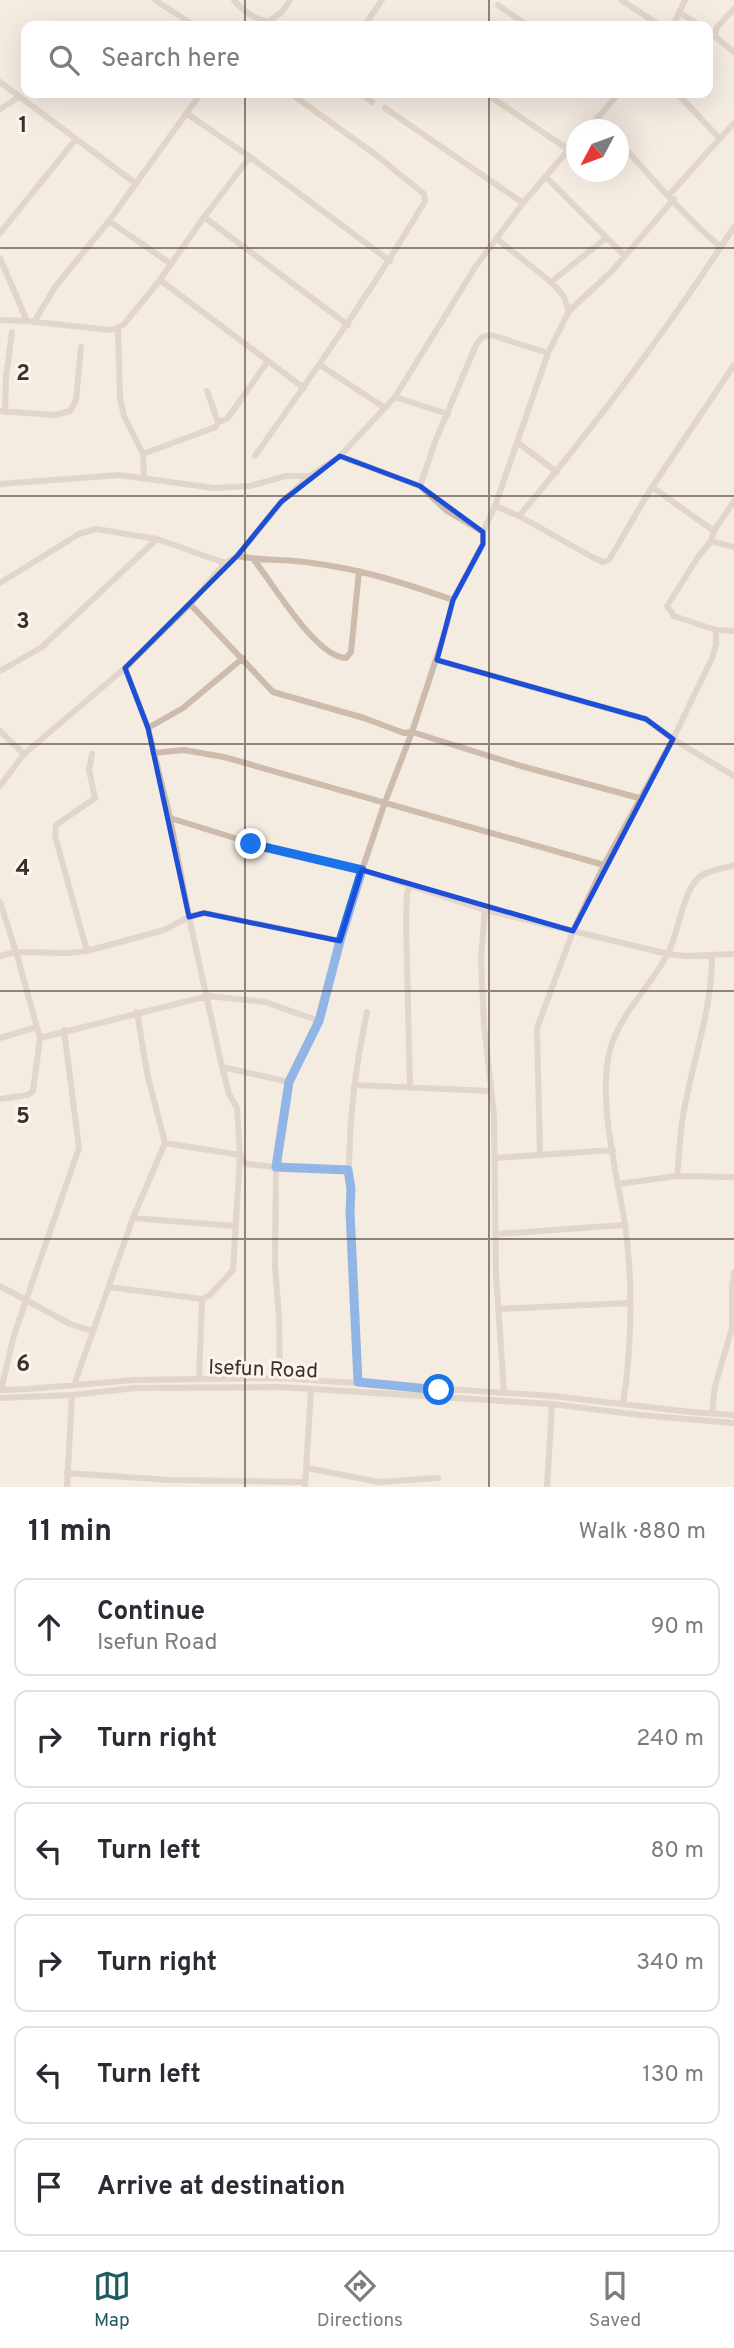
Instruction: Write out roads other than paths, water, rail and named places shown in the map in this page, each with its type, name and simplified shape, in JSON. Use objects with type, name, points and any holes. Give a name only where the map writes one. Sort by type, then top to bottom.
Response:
[{"type":"street","points":[[155,0],[187,21]]},
{"type":"street","points":[[234,0],[245,12],[262,21]]},
{"type":"street","points":[[274,21],[290,0]]},
{"type":"street","points":[[367,21],[382,0]]},
{"type":"street","points":[[621,0],[653,21]]},
{"type":"street","points":[[676,21],[685,0]]},
{"type":"street","points":[[498,5],[521,21]]},
{"type":"street","points":[[734,9],[717,27],[715,35],[734,52]]},
{"type":"street","points":[[680,13],[693,21]]},
{"type":"street","points":[[0,82],[19,96],[0,109]]},
{"type":"street","points":[[22,98],[135,183]]},
{"type":"street","points":[[30,321],[109,221],[197,98]]},
{"type":"street","points":[[255,456],[348,325],[425,201],[424,194],[376,155],[297,98]]},
{"type":"street","points":[[367,98],[372,102]]},
{"type":"street","points":[[492,98],[566,148]]},
{"type":"street","points":[[597,118],[615,98]]},
{"type":"street","points":[[682,98],[720,138]]},
{"type":"street","points":[[385,107],[523,203]]},
{"type":"street","points":[[186,113],[250,156],[390,261]]},
{"type":"street","points":[[280,1378],[275,1266],[276,1167],[289,1082],[319,1021],[362,870],[437,660],[453,600],[483,544],[483,533],[518,443],[548,353],[569,312],[625,256],[734,123]]},
{"type":"street","points":[[0,233],[75,140]]},
{"type":"street","points":[[629,152],[672,197],[686,216],[721,247]]},
{"type":"street","points":[[0,786],[24,754],[125,668],[190,604],[225,563],[237,556],[281,502],[310,476],[340,456],[395,397],[476,265],[523,203],[566,154]]},
{"type":"street","points":[[0,320],[110,330],[118,328],[160,280],[250,156]]},
{"type":"street","points":[[547,178],[625,256]]},
{"type":"street","points":[[204,217],[348,325]]},
{"type":"street","points":[[109,221],[171,264]]},
{"type":"street","points":[[519,516],[557,472],[630,376],[734,227]]},
{"type":"street","points":[[551,282],[606,238]]},
{"type":"street","points":[[497,239],[551,282],[563,295],[569,312]]},
{"type":"street","points":[[0,258],[30,321]]},
{"type":"street","points":[[160,280],[304,388]]},
{"type":"street","points":[[118,328],[120,398],[124,416],[143,454],[144,477]]},
{"type":"street","points":[[12,332],[2,412],[55,415],[70,411],[76,400],[80,347]]},
{"type":"street","points":[[420,486],[435,442],[476,345],[482,337],[491,335],[548,353]]},
{"type":"street","points":[[143,454],[215,428],[218,422],[227,419],[268,361]]},
{"type":"street","points":[[320,365],[385,408]]},
{"type":"street","points":[[495,506],[519,516],[603,562],[609,560],[652,487],[734,365]]},
{"type":"street","points":[[207,391],[218,422]]},
{"type":"street","points":[[395,397],[448,414]]},
{"type":"street","points":[[518,443],[557,472]]},
{"type":"street","points":[[340,456],[420,486],[447,511],[483,533]]},
{"type":"street","points":[[0,484],[119,475],[214,488],[250,486],[286,476],[310,476]]},
{"type":"street","points":[[652,487],[714,531]]},
{"type":"street","points":[[734,501],[714,531],[711,541],[667,606],[674,616],[716,630],[734,631]]},
{"type":"street","points":[[0,583],[87,531],[96,529],[157,539],[225,563]]},
{"type":"street","points":[[0,671],[42,647],[157,539]]},
{"type":"street","points":[[711,541],[734,547]]},
{"type":"street","points":[[237,556],[254,560],[311,562],[359,570],[453,600]]},
{"type":"street","points":[[254,560],[307,631],[338,658],[346,658],[351,652],[359,570]]},
{"type":"street","points":[[190,604],[273,692],[364,718],[404,733],[412,732],[497,759],[639,798]]},
{"type":"street","points":[[540,1155],[537,1028],[573,931],[604,865],[673,739],[713,656],[716,630]]},
{"type":"street","points":[[148,728],[183,708],[243,658]]},
{"type":"street","points":[[437,660],[646,719],[673,739],[734,776]]},
{"type":"street","points":[[109,1287],[202,1299],[209,1296],[233,1270],[240,1155],[237,1108],[229,1094],[222,1067],[170,818],[148,728],[125,668]]},
{"type":"street","points":[[0,731],[24,754]]},
{"type":"street","points":[[153,753],[184,750],[224,757],[604,865]]},
{"type":"street","points":[[87,951],[55,836],[57,825],[95,798],[89,770],[92,754]]},
{"type":"street","points":[[170,818],[251,844],[362,870],[485,910],[668,954],[734,954]]},
{"type":"street","points":[[623,1404],[630,1303],[629,1260],[612,1150],[606,1067],[611,1047],[622,1024],[668,954],[693,884],[701,875],[734,865]]},
{"type":"street","points":[[410,886],[406,922],[410,1088]]},
{"type":"street","points":[[0,902],[40,1038],[33,1091],[28,1095],[0,1099]]},
{"type":"street","points":[[485,910],[481,959],[495,1158],[496,1274],[504,1393]]},
{"type":"street","points":[[0,956],[16,952],[87,951],[164,930],[204,912],[340,941]]},
{"type":"street","points":[[677,1176],[683,1115],[711,983],[712,956]]},
{"type":"street","points":[[40,1038],[208,996],[265,1002],[319,1021]]},
{"type":"street","points":[[74,1385],[133,1219],[165,1143],[147,1073],[137,1012]]},
{"type":"street","points":[[358,1382],[351,1189],[348,1170],[354,1085],[367,1012]]},
{"type":"street","points":[[0,1038],[37,1027]]},
{"type":"street","points":[[1,1390],[8,1353],[79,1148],[64,1030]]},
{"type":"street","points":[[222,1067],[289,1082]]},
{"type":"street","points":[[354,1085],[491,1091]]},
{"type":"street","points":[[165,1143],[240,1155],[246,1164],[348,1170]]},
{"type":"street","points":[[495,1158],[612,1150]]},
{"type":"street","points":[[618,1184],[677,1176],[734,1177]]},
{"type":"street","points":[[133,1219],[236,1226]]},
{"type":"street","points":[[496,1234],[625,1226]]},
{"type":"street","points":[[712,1413],[715,1386],[733,1327],[734,1272]]},
{"type":"street","points":[[0,1286],[70,1324],[92,1331]]},
{"type":"street","points":[[200,1378],[202,1299]]},
{"type":"street","points":[[499,1309],[630,1303]]},
{"type":"street","name":"Isefun Road","points":[[1,1390],[134,1380],[280,1378],[553,1396],[734,1415]]},
{"type":"street","name":"Isefun Road","points":[[0,1398],[200,1386],[312,1389],[552,1404],[734,1423]]},
{"type":"street","points":[[67,1473],[305,1485],[312,1389]]},
{"type":"street","points":[[67,1487],[72,1395]]},
{"type":"street","points":[[547,1487],[552,1404]]},
{"type":"street","points":[[307,1468],[379,1482],[438,1478]]}]
